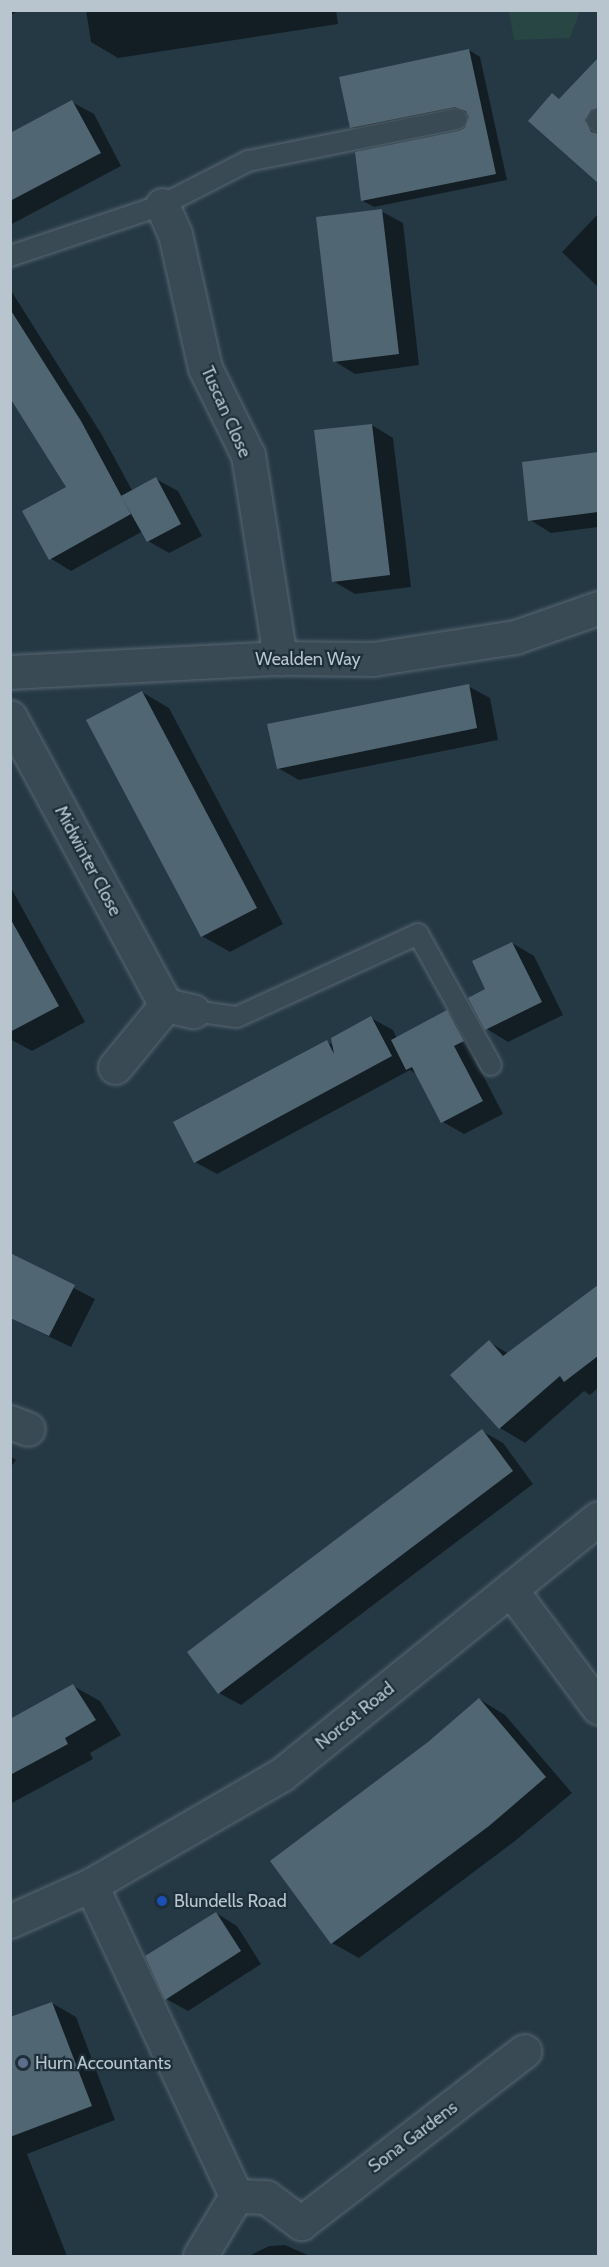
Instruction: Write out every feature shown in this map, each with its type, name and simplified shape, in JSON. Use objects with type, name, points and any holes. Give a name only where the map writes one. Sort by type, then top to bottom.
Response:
[{"type":"street","name":"Tuscan Close","points":[[162,205],[175,234],[205,368],[248,455],[280,657]]},
{"type":"street","name":"Wealden Way","points":[[10,672],[280,657],[373,659],[516,638],[598,608]]},
{"type":"street","name":"Midwinter Close","points":[[10,717],[180,1008]]},
{"type":"street","points":[[115,1067],[180,1008]]},
{"type":"street","name":"Norcot Road","points":[[10,1921],[91,1885],[281,1775],[598,1518]]},
{"type":"street","points":[[511,1590],[598,1707]]},
{"type":"street","points":[[91,1885],[236,2196],[200,2256]]},
{"type":"street","name":"Sona Gardens","points":[[236,2196],[266,2197],[301,2223],[524,2051]]},
{"type":"lane","points":[[10,256],[162,205],[248,161],[457,119]]},
{"type":"lane","points":[[180,1008],[237,1017],[418,934],[491,1065]]},
{"type":"green space","points":[[509,10],[580,11],[570,38],[514,40]]},
{"type":"building","points":[[469,49],[496,174],[361,201],[355,152],[459,131],[465,128],[469,117],[466,111],[455,107],[350,128],[339,77]]},
{"type":"building","points":[[598,58],[598,108],[591,110],[585,120],[591,132],[598,134],[598,183],[528,121],[552,93],[559,99]]},
{"type":"building","points":[[72,100],[101,153],[10,201],[10,133]]},
{"type":"building","points":[[382,209],[399,354],[333,362],[316,217]]},
{"type":"building","points":[[10,309],[81,421],[131,514],[49,560],[22,511],[66,487],[10,398]]},
{"type":"building","points":[[372,424],[390,575],[332,582],[314,430]]},
{"type":"building","points":[[598,452],[598,512],[528,521],[522,462]]},
{"type":"building","points":[[156,477],[181,524],[147,542],[121,496]]},
{"type":"building","points":[[469,684],[477,728],[277,769],[267,724]]},
{"type":"building","points":[[142,691],[257,908],[201,937],[86,720]]},
{"type":"building","points":[[10,918],[59,1006],[10,1032]]},
{"type":"building","points":[[512,942],[542,1002],[485,1030],[468,998],[485,989],[472,961]]},
{"type":"building","points":[[447,1010],[464,1041],[454,1046],[483,1101],[441,1123],[412,1067],[406,1070],[391,1040]]},
{"type":"building","points":[[371,1016],[392,1056],[194,1163],[173,1122],[327,1040],[334,1054],[331,1038]]},
{"type":"building","points":[[10,1253],[75,1285],[49,1336],[10,1318]]},
{"type":"building","points":[[598,1285],[598,1356],[564,1382],[560,1376],[499,1429],[450,1375],[489,1340],[503,1356]]},
{"type":"building","points":[[482,1429],[513,1471],[218,1694],[187,1652]]},
{"type":"building","points":[[73,1684],[96,1720],[65,1738],[68,1744],[10,1775],[10,1719]]},
{"type":"building","points":[[479,1698],[546,1777],[489,1826],[331,1944],[270,1861],[428,1742]]},
{"type":"building","points":[[216,1912],[241,1951],[165,2000],[145,1956]]},
{"type":"building","points":[[52,2002],[92,2106],[10,2137],[10,2017]]},
{"type":"place","name":"Blundells Road","points":[[162,1901]]},
{"type":"place","name":"Hurn Accountants","points":[[23,2063]]}]
